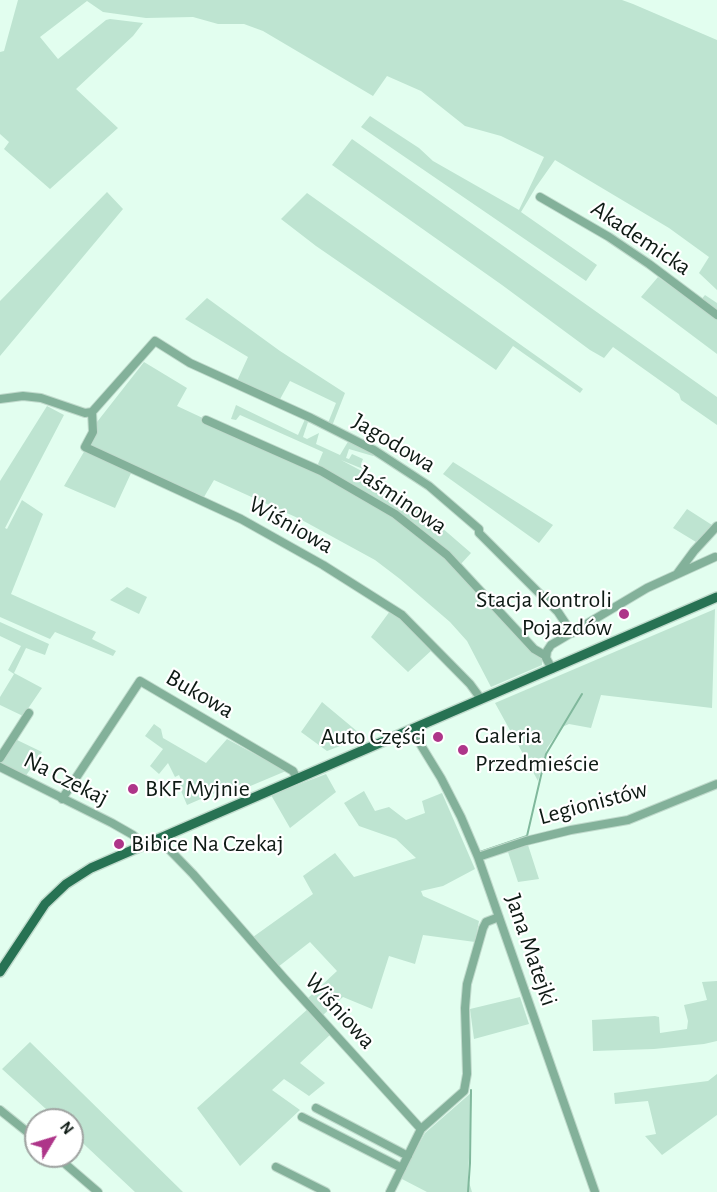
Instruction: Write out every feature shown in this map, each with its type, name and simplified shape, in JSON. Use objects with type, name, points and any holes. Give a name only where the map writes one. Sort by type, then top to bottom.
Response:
[{"type":"main road","points":[[0,972],[33,920],[62,887],[91,868],[717,597]]},
{"type":"street","name":"Akademicka","points":[[540,197],[641,259],[717,315]]},
{"type":"street","name":"Jagodowa","points":[[92,412],[155,341],[190,363],[311,418],[374,450],[429,486],[479,529],[479,533],[558,612],[572,633]]},
{"type":"street","points":[[0,399],[23,396],[41,398],[86,413],[92,412]]},
{"type":"street","name":"Wiśniowa","points":[[92,412],[93,432],[85,447],[241,519],[324,565],[402,615],[470,684],[481,699]]},
{"type":"street","name":"Jaśminowa","points":[[206,420],[321,471],[395,514],[447,555],[534,649],[546,656]]},
{"type":"street","points":[[676,575],[717,526]]},
{"type":"street","points":[[552,669],[546,656],[551,645],[647,588],[715,557]]},
{"type":"street","name":"Bukowa","points":[[62,799],[140,681],[293,771],[297,779]]},
{"type":"street","points":[[0,758],[29,712]]},
{"type":"street","name":"Jana Matejki","points":[[411,729],[453,802],[478,857],[596,1192]]},
{"type":"street","name":"Na Czekaj","points":[[0,767],[123,829],[145,844]]},
{"type":"street","name":"Legionistów","points":[[478,857],[571,830],[628,820],[717,784]]},
{"type":"street","name":"Wiśniowa","points":[[159,838],[421,1129]]},
{"type":"street","points":[[390,1192],[421,1129],[464,1091],[467,1074],[465,1008],[467,984],[483,928],[486,922],[499,917]]},
{"type":"street","points":[[316,1108],[408,1156]]},
{"type":"street","points":[[0,1110],[24,1129]]},
{"type":"street","points":[[302,1117],[402,1168]]},
{"type":"street","points":[[276,1167],[326,1192]]},
{"type":"street","points":[[70,1168],[98,1192]]},
{"type":"green space","points":[[18,0],[622,0],[633,4],[717,40],[717,290],[699,273],[709,257],[669,228],[555,160],[521,212],[597,265],[586,281],[361,127],[370,116],[419,148],[433,161],[519,210],[544,157],[501,136],[465,126],[421,91],[387,76],[373,96],[263,31],[244,24],[218,24],[193,17],[146,18],[103,12],[87,1],[40,37],[58,59],[106,20],[143,23],[133,36],[76,89],[118,128],[50,189],[4,149],[9,142],[0,134],[0,52],[4,51]]},
{"type":"green space","points":[[352,139],[717,397],[717,425],[681,400],[679,394],[613,347],[604,358],[590,350],[332,165]]},
{"type":"green space","points":[[107,192],[123,209],[0,356],[0,301]]},
{"type":"green space","points":[[307,193],[583,389],[580,393],[513,346],[496,370],[316,246],[281,219]]},
{"type":"green space","points":[[658,277],[689,299],[700,301],[705,295],[717,303],[717,354],[641,297]]},
{"type":"green space","points":[[207,298],[280,351],[345,393],[332,426],[328,423],[336,403],[290,381],[279,401],[237,381],[248,357],[185,319]]},
{"type":"green space","points":[[144,362],[187,388],[177,406],[293,460],[370,500],[435,547],[542,659],[542,665],[491,687],[467,641],[450,622],[375,560],[300,519],[214,480],[204,497],[90,446],[97,422]]},
{"type":"green space","points":[[236,405],[298,435],[306,417],[330,429],[329,432],[308,422],[303,437],[307,439],[319,433],[316,444],[340,455],[349,440],[375,453],[373,456],[349,449],[346,458],[349,459],[352,454],[363,459],[361,464],[364,466],[363,469],[341,460],[371,476],[419,508],[471,553],[460,565],[438,544],[323,469],[318,464],[323,452],[240,415],[236,420],[231,419]]},
{"type":"green space","points":[[47,406],[64,415],[5,528],[7,529],[22,500],[43,514],[11,594],[96,632],[92,639],[116,651],[113,656],[55,632],[50,639],[0,617],[0,481]]},
{"type":"green space","points":[[85,450],[132,471],[115,508],[64,486]]},
{"type":"green space","points":[[453,462],[553,525],[539,543],[443,474]]},
{"type":"green space","points":[[687,509],[712,525],[696,542],[673,528]]},
{"type":"green space","points":[[127,587],[147,597],[139,614],[110,600]]},
{"type":"green space","points":[[715,609],[712,708],[601,695],[591,728],[569,724],[562,727],[547,748],[538,781],[495,703]]},
{"type":"green space","points":[[390,611],[433,649],[408,672],[371,637]]},
{"type":"green space","points":[[0,622],[49,644],[45,655],[26,648],[14,673],[42,688],[23,716],[0,705],[0,697],[14,674],[8,670],[21,646],[0,636]]},
{"type":"green space","points":[[322,702],[364,737],[327,751],[301,732]]},
{"type":"green space","points":[[154,724],[161,729],[163,738],[206,763],[227,739],[286,771],[229,795],[213,784],[211,786],[217,792],[187,805],[179,786],[183,784],[179,775],[175,777],[168,763],[159,774],[150,766],[163,749],[145,736]]},
{"type":"green space","points":[[15,739],[42,752],[25,777],[0,764]]},
{"type":"green space","points":[[326,774],[336,792],[290,828],[271,795]]},
{"type":"green space","points":[[364,791],[375,811],[389,807],[406,820],[425,813],[422,801],[442,793],[475,869],[443,886],[421,891],[423,896],[479,921],[475,942],[423,935],[415,964],[389,956],[372,1009],[343,997],[323,1015],[308,998],[337,971],[310,942],[278,967],[253,937],[313,894],[303,876],[335,853],[354,877],[416,858],[396,839],[359,826],[344,803]]},
{"type":"green space","points":[[528,845],[539,879],[518,882],[508,852]]},
{"type":"green space","points":[[717,981],[717,1041],[654,1049],[593,1051],[592,1020],[655,1016],[659,1017],[660,1033],[687,1029],[688,1021],[684,1005],[707,1000],[702,982]]},
{"type":"green space","points":[[520,997],[529,1024],[474,1039],[470,1009]]},
{"type":"green space","points":[[309,1008],[332,1033],[300,1063],[325,1083],[309,1096],[284,1079],[272,1090],[300,1110],[240,1166],[197,1108]]},
{"type":"green space","points":[[30,1042],[183,1192],[135,1192],[84,1144],[84,1108],[45,1108],[2,1069]]},
{"type":"green space","points":[[717,1074],[717,1115],[662,1155],[645,1136],[656,1134],[648,1101],[615,1104],[614,1093],[708,1081]]},
{"type":"green space","points":[[472,1092],[468,1179],[472,1192],[427,1192],[400,1178],[425,1133]]},
{"type":"waterway","points":[[480,852],[527,836],[546,754],[582,694]]},
{"type":"waterway","points":[[468,1192],[471,1090]]},
{"type":"place","name":"Stacja Kontroli Pojazdów","points":[[624,614]]},
{"type":"place","name":"Auto Części","points":[[438,737]]},
{"type":"place","name":"Galeria Przedmieście","points":[[463,750]]},
{"type":"place","name":"BKF Myjnie","points":[[133,789]]},
{"type":"place","name":"Bibice Na Czekaj","points":[[119,844]]}]
